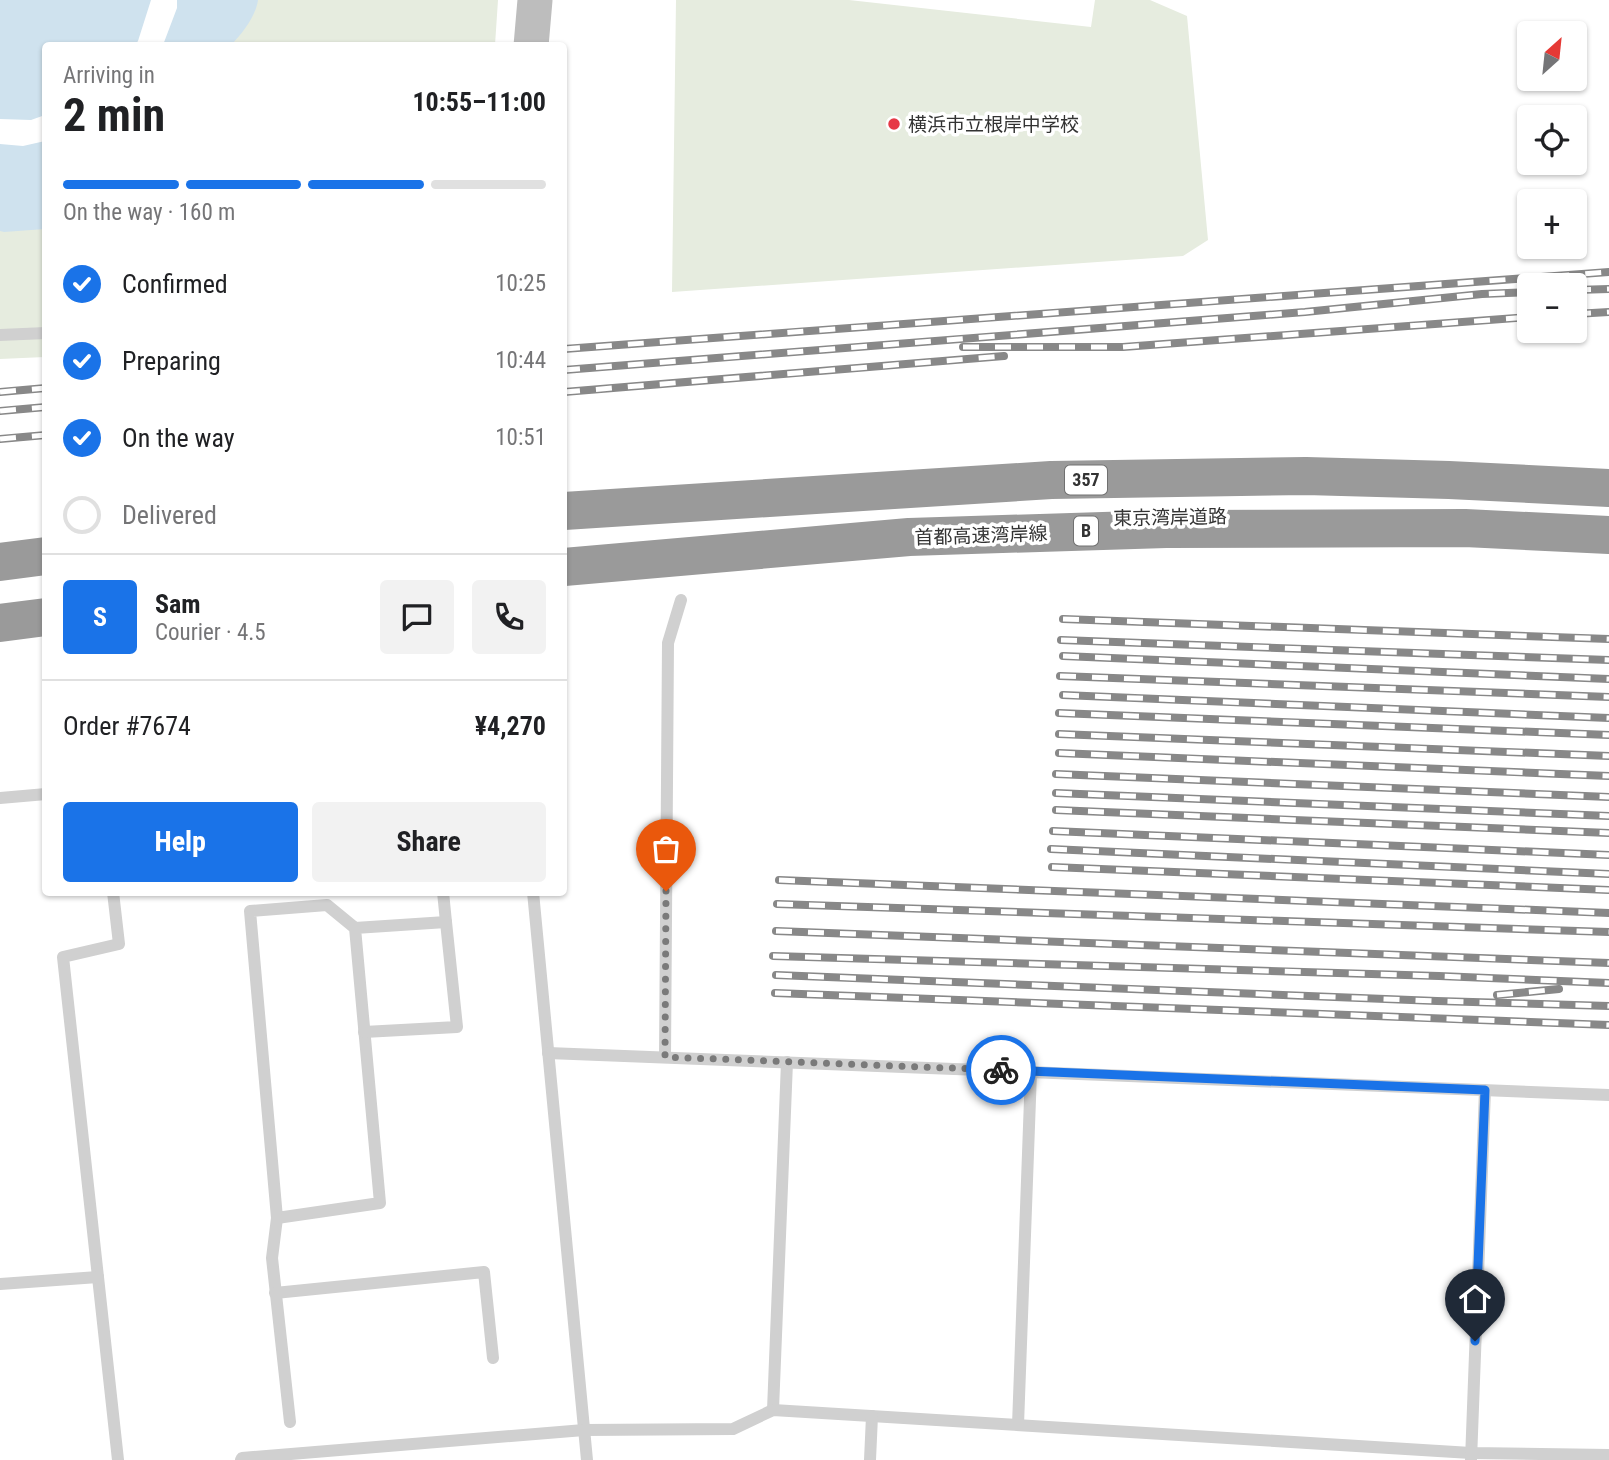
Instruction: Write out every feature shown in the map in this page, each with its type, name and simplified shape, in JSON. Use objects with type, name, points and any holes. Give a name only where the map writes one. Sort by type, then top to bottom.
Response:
[{"type":"highway","points":[[567,503],[1051,471],[1392,468],[1609,477]]},
{"type":"highway","name":"東京湾岸道路","points":[[567,511],[1051,480],[1319,477],[1609,488]]},
{"type":"highway","name":"東京湾岸道路","points":[[567,553],[964,522],[1265,515],[1609,521]]},
{"type":"highway","name":"首都高速湾岸線","points":[[567,567],[909,537],[1152,529],[1465,528],[1609,535]]},
{"type":"highway","points":[[0,562],[42,557]]},
{"type":"highway","points":[[0,574],[42,569]]},
{"type":"highway","points":[[0,614],[42,609]]},
{"type":"highway","points":[[0,623],[42,618]]},
{"type":"street","points":[[531,42],[535,0]]},
{"type":"lane","points":[[0,335],[42,333]]},
{"type":"lane","points":[[665,1057],[668,643],[681,600]]},
{"type":"lane","points":[[0,798],[42,794]]},
{"type":"lane","points":[[113,896],[119,944],[64,957],[118,1460]]},
{"type":"lane","points":[[364,1032],[457,1027],[443,896]]},
{"type":"lane","points":[[533,896],[587,1460]]},
{"type":"lane","points":[[290,1422],[272,1258],[277,1218],[250,911],[327,905],[355,928],[446,922]]},
{"type":"lane","points":[[277,1218],[380,1203],[355,928]]},
{"type":"lane","points":[[548,1053],[1609,1095]]},
{"type":"lane","points":[[773,1410],[787,1062]]},
{"type":"lane","points":[[1018,1425],[1031,1072]]},
{"type":"lane","points":[[1471,1456],[1485,1090]]},
{"type":"lane","points":[[275,1293],[484,1272],[493,1358]]},
{"type":"lane","points":[[0,1284],[98,1277]]},
{"type":"lane","points":[[241,1460],[584,1430],[733,1429],[773,1410],[1471,1456],[1609,1455]]},
{"type":"lane","points":[[870,1460],[872,1416]]},
{"type":"shaded area","points":[[0,0],[498,0],[495,42],[42,42],[42,357],[0,359]]},
{"type":"shaded area","name":"横浜市立根岸中学校","points":[[676,0],[849,0],[1091,27],[1095,0],[1150,0],[1187,16],[1208,240],[1183,256],[672,292]]},
{"type":"water","points":[[0,0],[258,0],[248,24],[234,42],[42,42],[42,229],[0,231]]},
{"type":"pier","points":[[151,0],[177,0],[177,8],[164,42],[138,41]]},
{"type":"pier","points":[[42,116],[42,142],[23,146],[0,144],[0,119],[31,120]]},
{"type":"railway","points":[[567,349],[1609,272]]},
{"type":"railway","points":[[1587,290],[1609,289]]},
{"type":"railway","points":[[567,370],[1305,312],[1517,293]]},
{"type":"railway","points":[[1587,313],[1609,312]]},
{"type":"railway","points":[[963,347],[1123,347],[1517,318]]},
{"type":"railway","points":[[567,392],[1004,356]]},
{"type":"railway","points":[[0,392],[42,388]]},
{"type":"railway","points":[[0,411],[42,407]]},
{"type":"railway","points":[[0,439],[42,435]]},
{"type":"railway","points":[[1063,619],[1609,639]]},
{"type":"railway","points":[[1061,640],[1609,660]]},
{"type":"railway","points":[[1063,656],[1609,679]]},
{"type":"railway","points":[[1060,676],[1609,697]]},
{"type":"railway","points":[[1063,695],[1609,718]]},
{"type":"railway","points":[[1059,713],[1609,735]]},
{"type":"railway","points":[[1059,734],[1609,756]]},
{"type":"railway","points":[[1059,753],[1609,776]]},
{"type":"railway","points":[[1056,774],[1609,797]]},
{"type":"railway","points":[[1056,793],[1609,816]]},
{"type":"railway","points":[[1056,810],[1609,833]]},
{"type":"railway","points":[[1053,831],[1609,855]]},
{"type":"railway","points":[[1051,849],[1609,874]]},
{"type":"railway","points":[[1052,867],[1609,890]]},
{"type":"railway","points":[[779,880],[1609,913]]},
{"type":"railway","points":[[777,904],[1609,932]]},
{"type":"railway","points":[[776,931],[1609,963]]},
{"type":"railway","points":[[773,956],[1609,983]]},
{"type":"railway","points":[[776,975],[1609,1006]]},
{"type":"railway","points":[[1497,995],[1559,989]]},
{"type":"railway","points":[[775,993],[1609,1025]]},
{"type":"way so far","points":[[666,891],[665,1057],[1001,1070]]},
{"type":"place","name":"横浜市立根岸中学校","points":[[894,124]]},
{"type":"route","points":[[1001,1070],[1485,1090],[1475,1341]]}]
